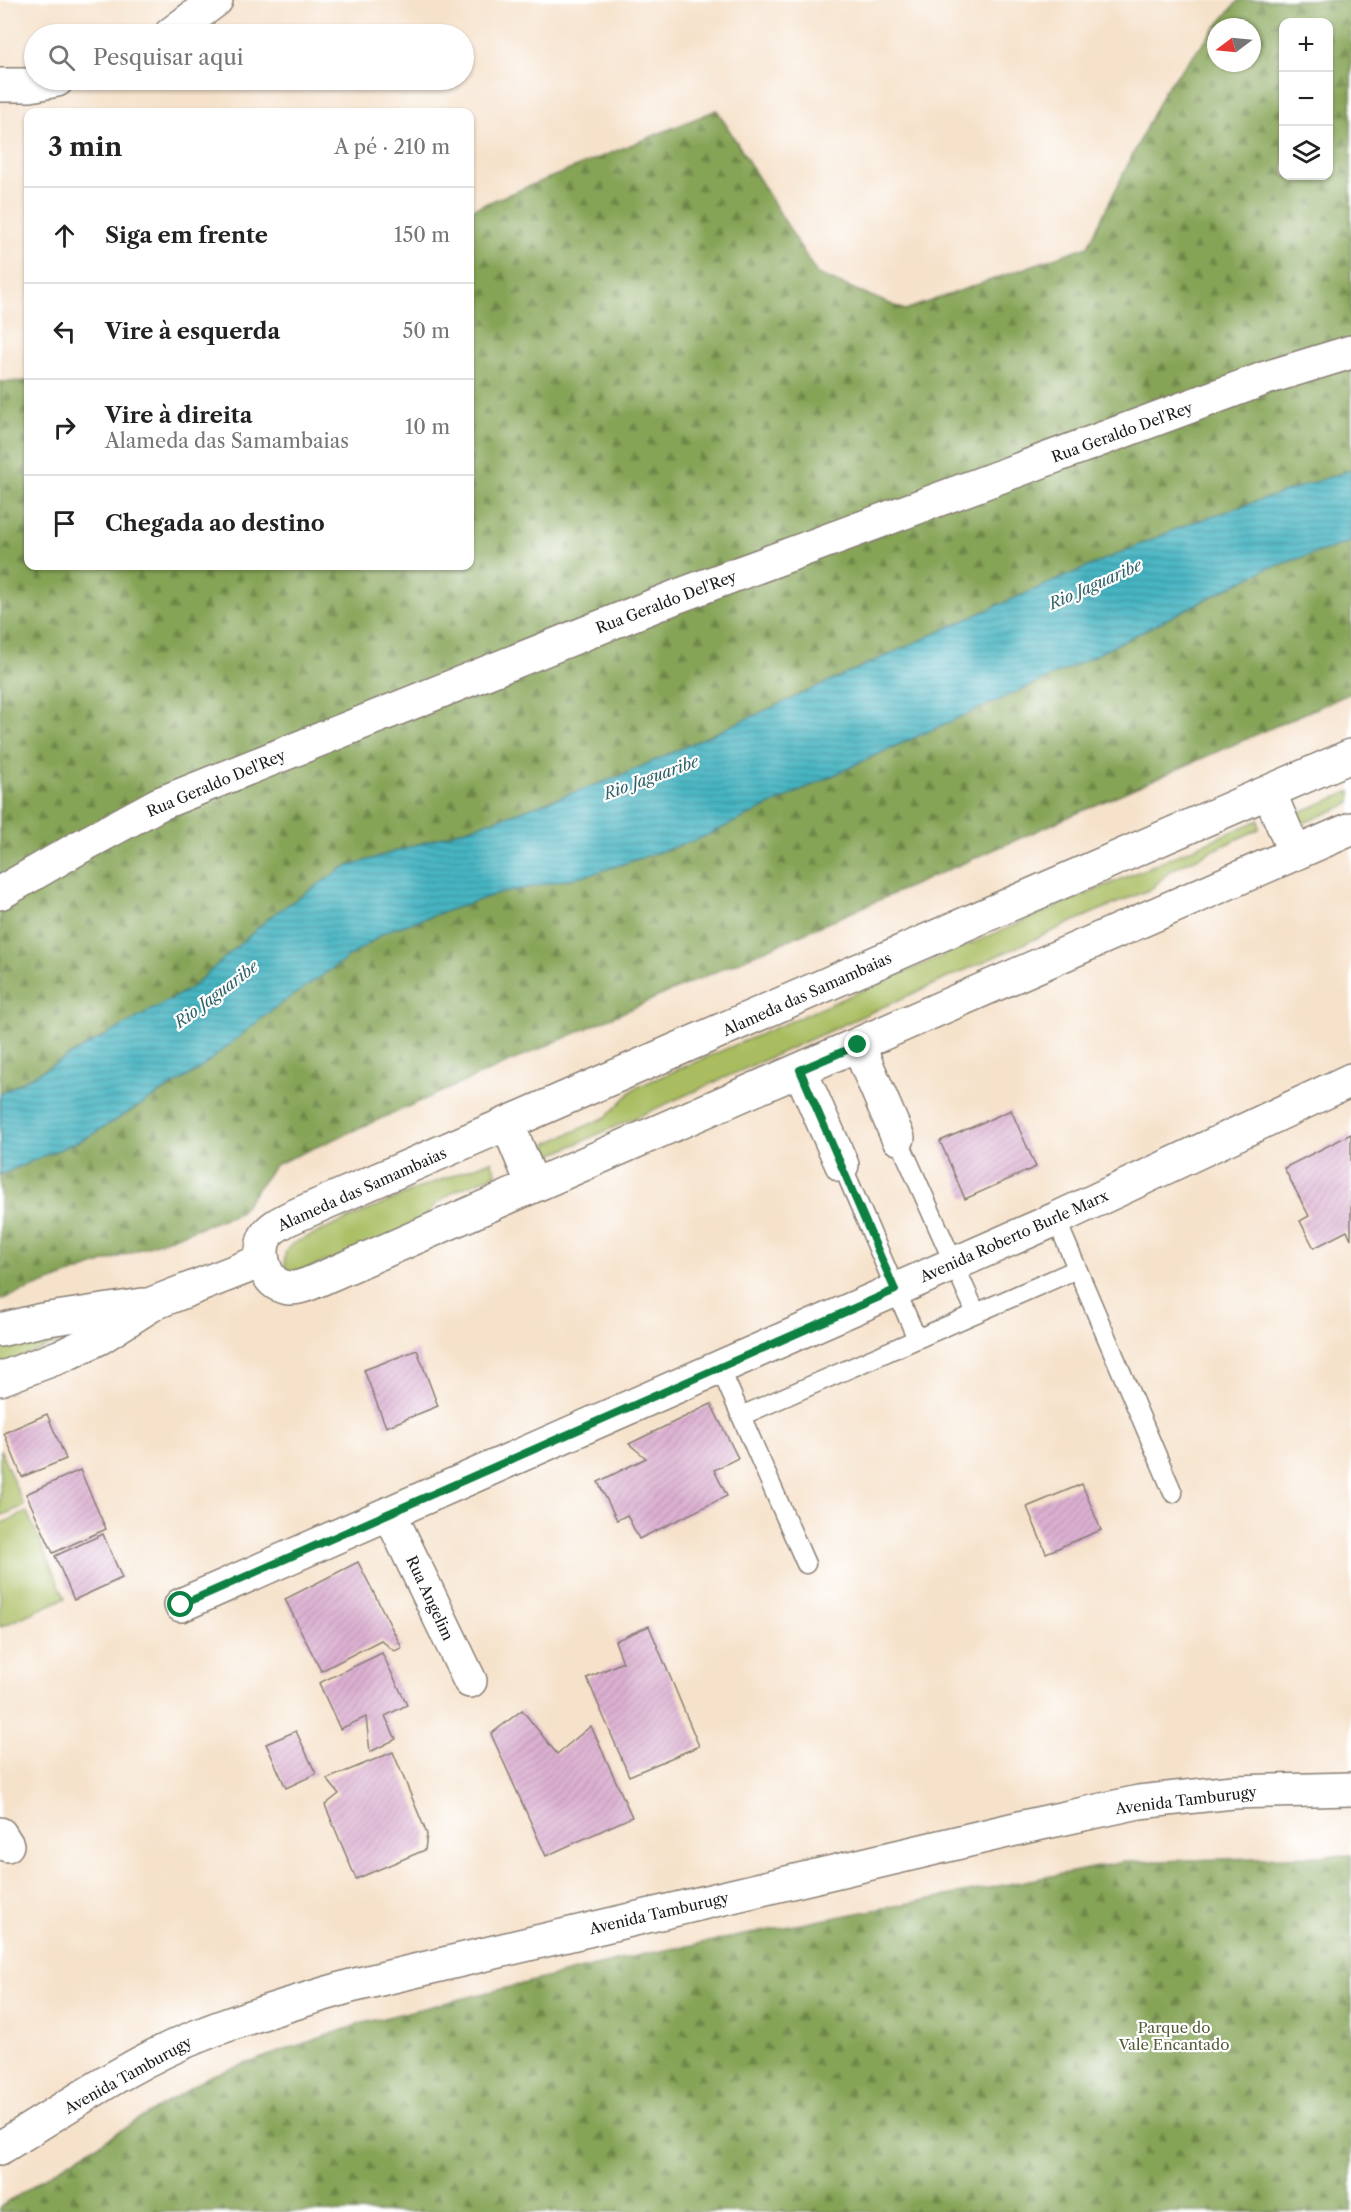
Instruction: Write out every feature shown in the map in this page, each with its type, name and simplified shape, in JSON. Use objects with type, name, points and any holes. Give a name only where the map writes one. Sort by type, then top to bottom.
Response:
[{"type":"street","points":[[184,24],[216,0]]},
{"type":"street","points":[[0,85],[24,85]]},
{"type":"street","name":"Rua Geraldo Del'Rey","points":[[0,894],[159,804],[678,596],[1266,378],[1351,352]]},
{"type":"street","name":"Alameda das Samambaias","points":[[262,1261],[262,1246],[267,1234],[278,1224],[1351,756]]},
{"type":"street","points":[[1269,792],[1295,853]]},
{"type":"street","points":[[0,1379],[64,1355],[99,1338],[154,1303],[262,1261],[269,1276],[279,1285],[294,1288],[311,1283],[1351,829]]},
{"type":"street","points":[[858,1045],[898,1137]]},
{"type":"street","points":[[800,1070],[842,1165]]},
{"type":"street","name":"Avenida Roberto Burle Marx","points":[[181,1605],[1056,1219],[1351,1080]]},
{"type":"street","points":[[507,1125],[533,1185]]},
{"type":"street","points":[[0,1330],[42,1320],[154,1303]]},
{"type":"street","name":"Rua Angelim","points":[[390,1514],[470,1681]]},
{"type":"street","name":"Avenida Tamburugy","points":[[0,2148],[145,2062],[202,2035],[272,2010],[351,1986],[1028,1826],[1139,1802],[1233,1792],[1351,1789]]},
{"type":"lane","points":[[898,1137],[976,1313]]},
{"type":"lane","points":[[842,1165],[916,1339]]},
{"type":"lane","points":[[1056,1219],[1173,1493]]},
{"type":"lane","points":[[741,1416],[1077,1269]]},
{"type":"lane","points":[[720,1368],[806,1564]]},
{"type":"green space","points":[[1239,0],[1351,0],[1351,693],[275,1165],[239,1213],[0,1300],[0,382],[24,381],[24,570],[474,570],[474,208],[717,110],[817,274],[905,310],[1088,246],[1164,91],[1207,38],[1207,72],[1261,72],[1261,18],[1224,18]]},
{"type":"green space","points":[[1351,791],[1351,803],[1297,826],[1295,814]]},
{"type":"green space","points":[[1259,820],[1259,829],[1171,870],[1151,889],[552,1155],[546,1144],[606,1117],[635,1088]]},
{"type":"green space","points":[[491,1161],[497,1174],[455,1191],[436,1204],[415,1228],[294,1274],[285,1267],[286,1252],[296,1242],[417,1189]]},
{"type":"green space","points":[[94,1329],[0,1365],[0,1341]]},
{"type":"green space","points":[[0,1449],[24,1506],[0,1516]]},
{"type":"green space","points":[[27,1512],[65,1598],[0,1627],[0,1524]]},
{"type":"green space","name":"Parque do Vale Encantado","points":[[1351,1855],[1351,2212],[0,2212],[0,2208],[53,2172],[210,2076],[363,2023],[640,1955],[1124,1862]]},
{"type":"water","name":"Rio Jaguaribe","points":[[1351,470],[1351,542],[1266,569],[1074,666],[876,755],[699,839],[592,874],[494,895],[387,931],[272,1010],[197,1071],[88,1137],[0,1175],[0,1094],[191,988],[271,916],[343,868],[504,817],[620,776],[996,606],[1188,524]]},
{"type":"building","points":[[1011,1110],[1036,1167],[965,1199],[940,1141]]},
{"type":"building","points":[[1351,1134],[1351,1239],[1347,1231],[1314,1248],[1300,1221],[1309,1216],[1284,1168]]},
{"type":"building","points":[[417,1350],[438,1406],[386,1427],[364,1370]]},
{"type":"building","points":[[711,1404],[738,1458],[714,1470],[727,1496],[639,1539],[627,1515],[617,1520],[598,1482],[646,1458],[629,1444]]},
{"type":"building","points":[[47,1414],[66,1459],[22,1477],[4,1433]]},
{"type":"building","points":[[80,1470],[106,1529],[53,1553],[26,1494]]},
{"type":"building","points":[[1082,1484],[1101,1530],[1046,1553],[1027,1507]]},
{"type":"building","points":[[103,1534],[122,1578],[74,1600],[55,1556]]},
{"type":"building","points":[[358,1562],[402,1648],[394,1651],[381,1640],[321,1671],[285,1599]]},
{"type":"building","points":[[649,1626],[699,1746],[629,1776],[587,1678],[623,1662],[615,1641]]},
{"type":"building","points":[[382,1653],[407,1705],[385,1716],[396,1739],[370,1752],[366,1717],[340,1729],[319,1683]]},
{"type":"building","points":[[522,1710],[557,1754],[591,1726],[632,1817],[546,1856],[491,1734]]},
{"type":"building","points":[[296,1731],[316,1774],[286,1788],[266,1744]]},
{"type":"building","points":[[393,1752],[427,1834],[425,1850],[356,1879],[325,1805],[339,1794],[327,1779]]},
{"type":"route","points":[[181,1605],[895,1290],[800,1070],[858,1045]]}]
